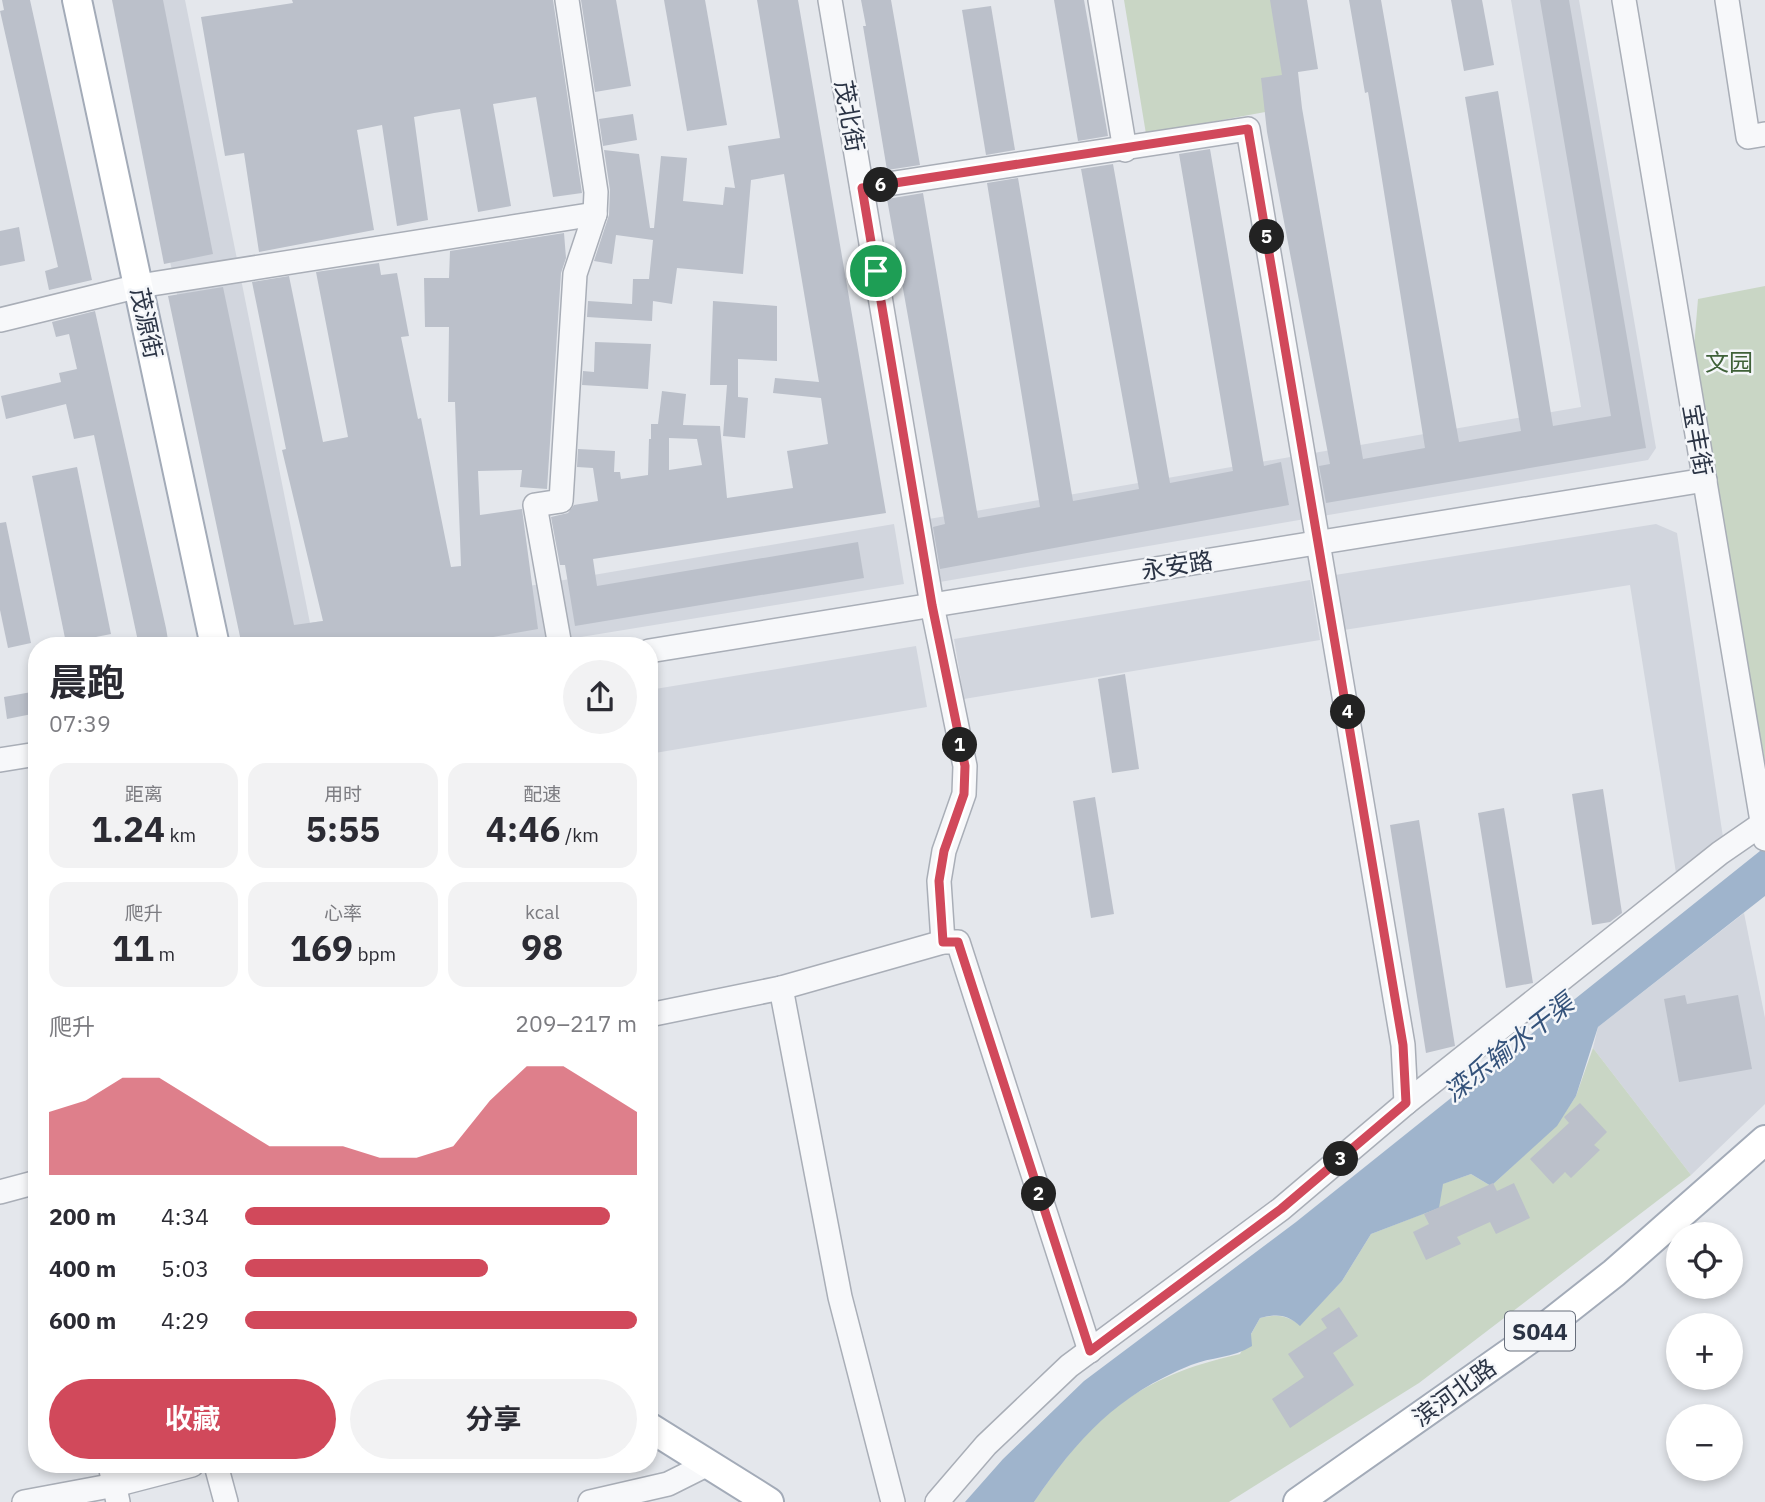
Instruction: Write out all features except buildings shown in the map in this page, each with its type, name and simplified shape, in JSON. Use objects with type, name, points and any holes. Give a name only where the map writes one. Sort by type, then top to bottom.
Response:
[{"type":"main road","name":"茂源街","points":[[77,0],[213,637]]},
{"type":"main road","name":"滨河北路","points":[[1298,1502],[1534,1336],[1614,1273],[1765,1140]]},
{"type":"main road","points":[[658,1433],[769,1502]]},
{"type":"street","points":[[558,637],[535,505],[561,501],[575,275],[595,214],[595,170],[567,0]]},
{"type":"street","name":"茂北街","points":[[830,0],[932,605],[965,766],[964,794],[944,851],[939,881],[943,942]]},
{"type":"street","points":[[1100,0],[1125,150]]},
{"type":"street","name":"宝丰街","points":[[1624,0],[1764,832]]},
{"type":"street","points":[[1727,0],[1748,137],[1765,134]]},
{"type":"street","points":[[862,188],[1125,150],[1248,129],[1403,1045],[1406,1103]]},
{"type":"street","points":[[0,320],[139,286],[595,214]]},
{"type":"street","name":"永安路","points":[[658,650],[1705,480]]},
{"type":"street","points":[[0,760],[28,755]]},
{"type":"street","points":[[937,1502],[986,1445],[1069,1367],[1281,1209],[1406,1103],[1720,853],[1764,832]]},
{"type":"street","points":[[658,1013],[781,988],[943,942],[958,942],[1090,1351]]},
{"type":"street","points":[[781,988],[840,1297],[893,1502]]},
{"type":"street","points":[[0,1192],[28,1184]]},
{"type":"street","points":[[590,1502],[668,1484],[708,1464]]},
{"type":"street","points":[[24,1502],[159,1473]]},
{"type":"street","points":[[218,1473],[226,1502]]},
{"type":"shaded area","points":[[115,0],[185,0],[310,623],[894,524],[904,584],[581,637],[249,637]]},
{"type":"shaded area","points":[[1511,0],[1579,0],[1656,448],[1648,460],[934,583],[923,520],[1581,407]]},
{"type":"shaded area","points":[[1656,524],[1677,533],[1726,857],[1677,879],[1630,585],[1344,630],[1335,575]]},
{"type":"shaded area","points":[[1310,580],[1320,640],[964,699],[954,639]]},
{"type":"shaded area","points":[[916,646],[927,707],[658,752],[658,689]]},
{"type":"shaded area","points":[[1744,913],[1765,1018],[1765,1104],[1691,1175],[1593,1048],[1598,1027]]},
{"type":"green space","points":[[1124,0],[1296,0],[1287,71],[1292,107],[1146,134]]},
{"type":"green space","name":"文园","points":[[1765,286],[1765,761],[1692,371],[1698,299]]},
{"type":"green space","points":[[1593,1048],[1691,1175],[1419,1383],[1229,1502],[1034,1502],[1076,1446],[1120,1404],[1172,1375],[1240,1354],[1260,1318],[1281,1316],[1300,1325],[1342,1281],[1371,1234],[1438,1208],[1442,1184],[1471,1174],[1491,1186],[1557,1125],[1576,1096]]},
{"type":"water","points":[[1765,847],[1765,896],[1598,1027],[1576,1096],[1557,1126],[1491,1186],[1471,1174],[1443,1184],[1439,1208],[1371,1234],[1342,1281],[1300,1326],[1281,1316],[1260,1318],[1251,1334],[1252,1346],[1237,1353],[1191,1365],[1141,1390],[1084,1438],[1034,1502],[965,1502],[1003,1459],[1084,1381],[1296,1222]]},
{"type":"route","points":[[1248,129],[1403,1045],[1406,1103],[1281,1209],[1090,1351],[958,942],[943,942],[939,881],[944,851],[964,794],[965,766],[932,605],[876,271],[862,188],[1125,150],[1248,129]]},
{"type":"water label","name":"滦乐输水干渠","points":[[1508,1047]]}]
